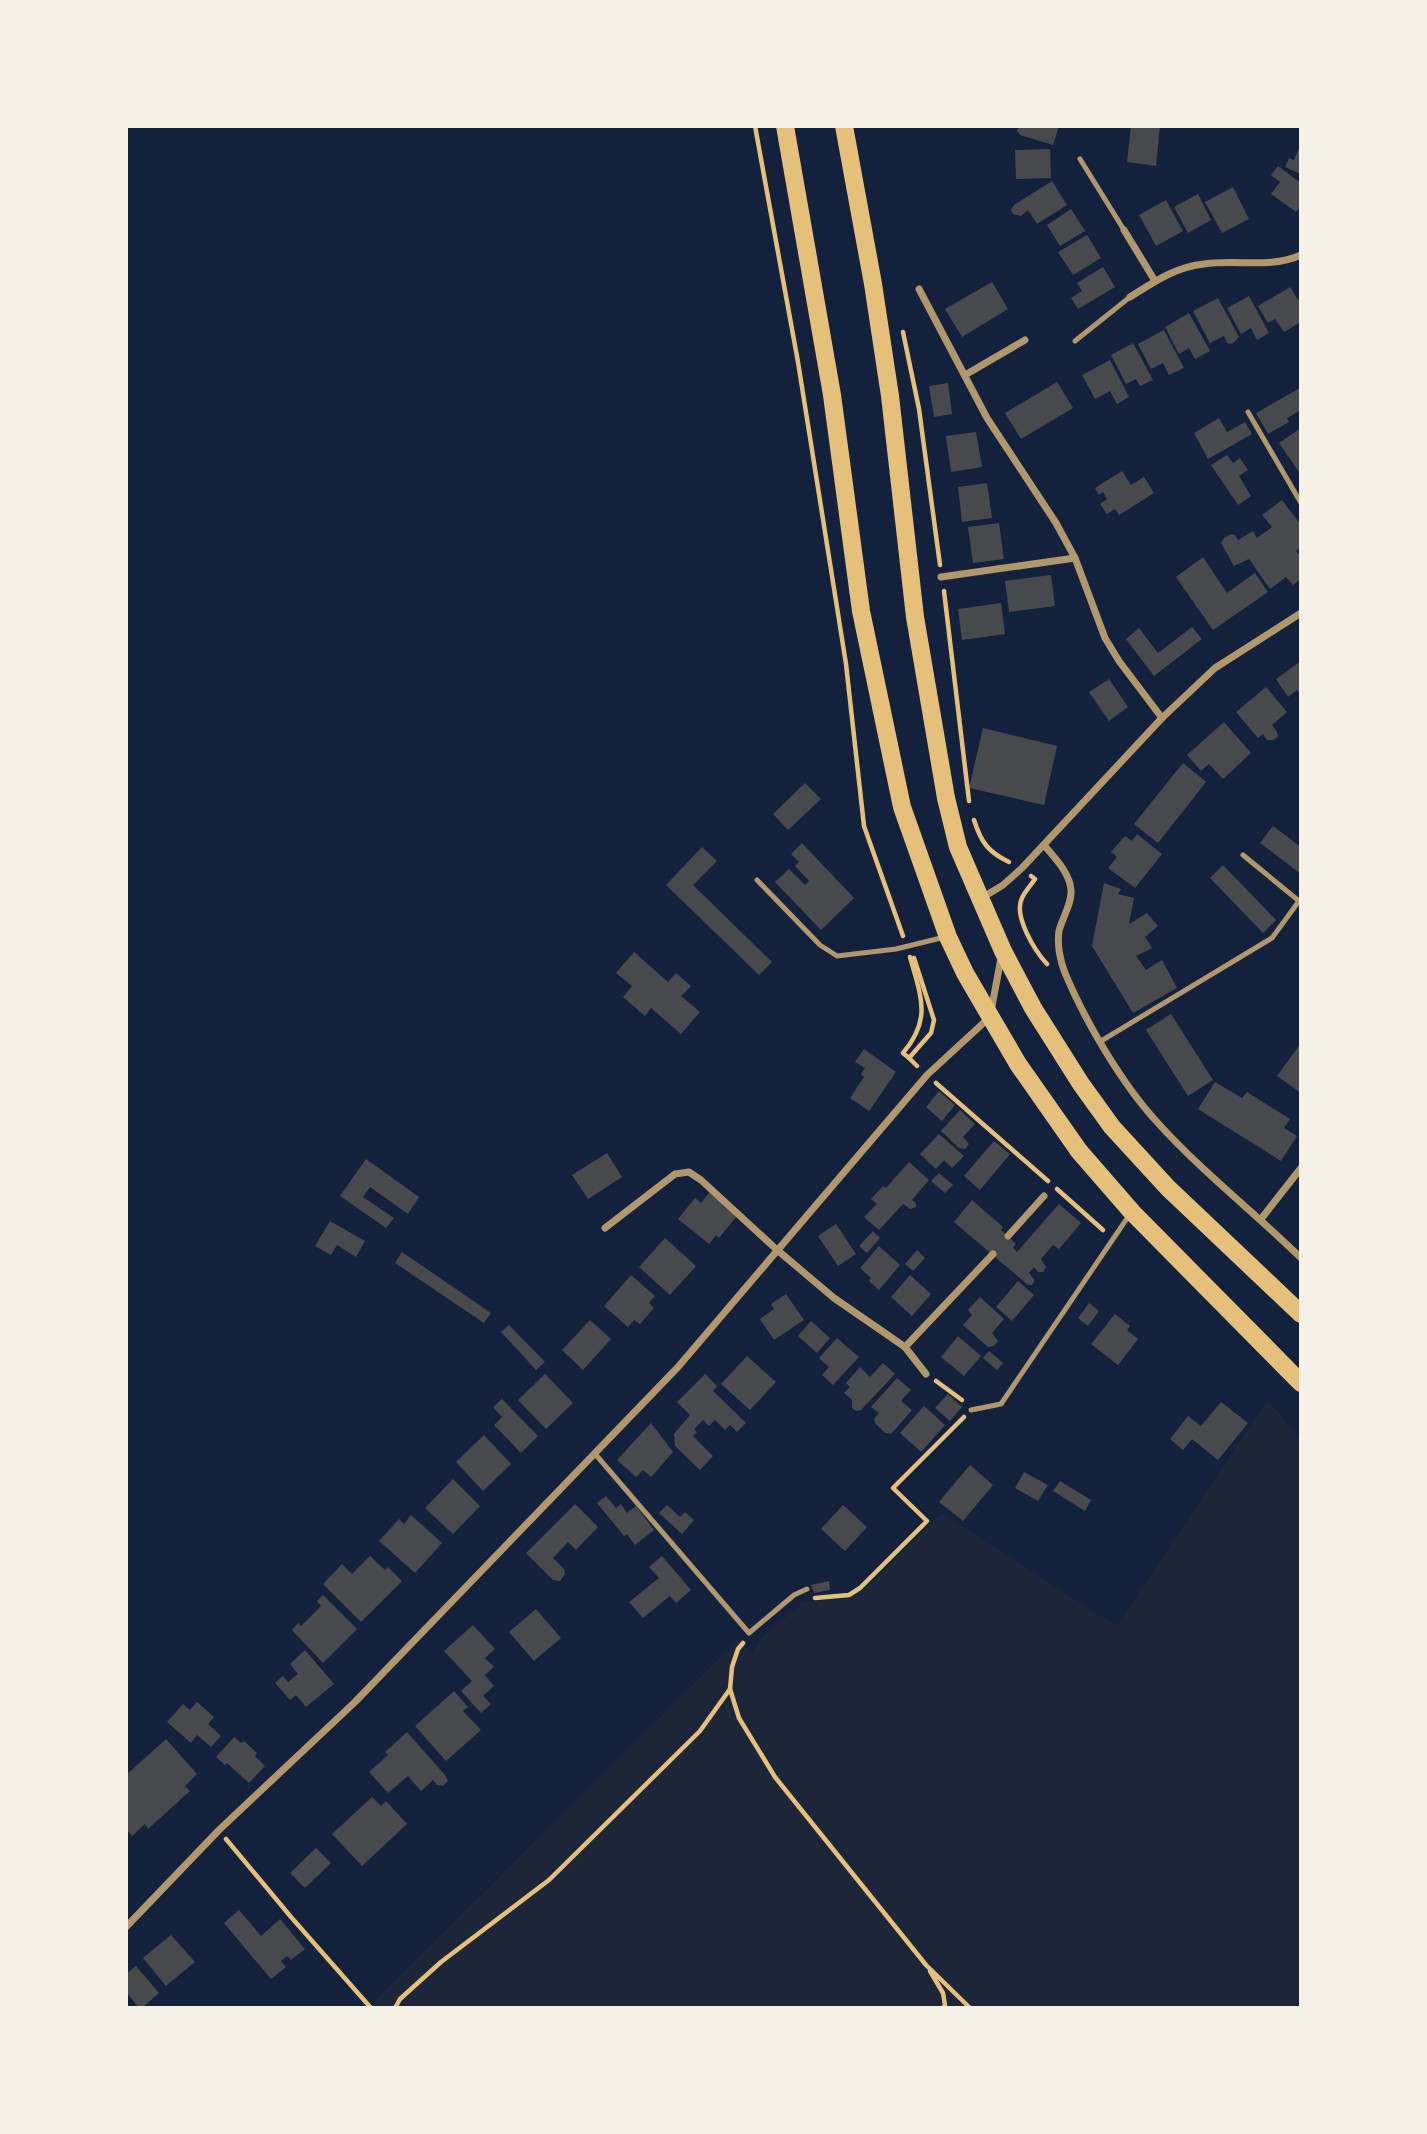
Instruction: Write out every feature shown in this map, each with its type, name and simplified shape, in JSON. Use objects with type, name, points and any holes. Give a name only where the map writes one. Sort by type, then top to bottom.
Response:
[{"type":"highway","points":[[785,126],[832,394],[861,611],[902,807],[948,937],[990,1017],[1051,1113],[1079,1151],[1132,1212],[1301,1383]]},
{"type":"highway","points":[[844,126],[890,396],[915,617],[946,798],[958,847],[979,900],[1033,1008],[1112,1128],[1167,1188],[1301,1314]]},
{"type":"street","points":[[1124,230],[1155,281]]},
{"type":"street","points":[[1130,297],[1161,276],[1203,264],[1285,262],[1301,255]]},
{"type":"street","points":[[919,289],[1006,449],[1056,523],[1075,558],[1105,638],[1162,718]]},
{"type":"street","points":[[965,375],[1025,340]]},
{"type":"street","points":[[941,577],[1075,558]]},
{"type":"street","points":[[979,900],[1003,885],[1022,868],[1162,718],[1215,668],[1301,612]]},
{"type":"street","points":[[1044,845],[1068,877],[1071,892],[1059,931],[1064,969],[1076,996],[1131,1090],[1156,1122],[1301,1258]]},
{"type":"street","points":[[126,1927],[219,1830],[355,1702],[678,1367],[927,1075],[990,1017],[1003,951]]},
{"type":"street","points":[[1261,1219],[1301,1168]]},
{"type":"street","points":[[605,1228],[675,1174],[689,1172],[834,1298],[905,1347],[926,1374]]},
{"type":"street","points":[[1008,1236],[1044,1196]]},
{"type":"street","points":[[905,1347],[993,1254]]},
{"type":"lane","points":[[1080,159],[1124,230]]},
{"type":"lane","points":[[1075,341],[1130,297]]},
{"type":"lane","points":[[1248,412],[1301,503]]},
{"type":"lane","points":[[1101,1041],[1272,938],[1299,901],[1243,855]]},
{"type":"lane","points":[[757,880],[805,931],[837,956],[948,937]]},
{"type":"lane","points":[[971,1410],[1001,1404],[1132,1212]]},
{"type":"lane","points":[[596,1455],[748,1633],[794,1595],[807,1589]]},
{"type":"path","points":[[755,126],[798,362],[846,664],[864,826],[906,946],[922,1002],[919,1032],[903,1053],[1114,1239]]},
{"type":"path","points":[[902,328],[919,409],[969,803],[983,844],[994,854],[1022,868],[1035,879],[1020,900],[1021,921],[1036,952]]},
{"type":"path","points":[[909,1058],[931,1033],[934,1020],[916,958]]},
{"type":"path","points":[[926,1374],[966,1403]]},
{"type":"path","points":[[814,1598],[849,1595],[860,1588],[927,1521],[893,1488],[971,1410]]},
{"type":"path","points":[[750,1636],[738,1649],[732,1667],[730,1689],[738,1718],[775,1777],[862,1887],[926,1965],[970,2008]]},
{"type":"path","points":[[395,2008],[400,1999],[441,1962],[549,1880],[700,1731],[730,1689]]},
{"type":"path","points":[[228,1840],[371,2008]]},
{"type":"path","points":[[926,1965],[943,1993],[943,2008]]},
{"type":"shaded area","points":[[1268,1400],[1301,1440],[1301,2008],[368,2008],[738,1640],[751,1654],[764,1636],[803,1602],[849,1598],[865,1588],[934,1519],[943,1514],[1116,1626]]},
{"type":"building","points":[[1019,126],[1059,126],[1053,145],[1020,135],[1017,131]]},
{"type":"building","points":[[1131,126],[1160,126],[1156,166],[1127,162]]},
{"type":"building","points":[[1301,144],[1301,174],[1285,167],[1289,158],[1294,160]]},
{"type":"building","points":[[1050,149],[1051,178],[1016,179],[1015,150]]},
{"type":"building","points":[[1278,166],[1301,183],[1301,205],[1296,212],[1271,194],[1280,182],[1271,175]]},
{"type":"building","points":[[1052,181],[1067,205],[1037,224],[1028,210],[1021,216],[1013,214],[1011,210],[1014,205]]},
{"type":"building","points":[[1233,187],[1249,219],[1222,233],[1205,202]]},
{"type":"building","points":[[1198,194],[1211,220],[1188,233],[1174,207]]},
{"type":"building","points":[[1166,200],[1183,231],[1156,246],[1139,215]]},
{"type":"building","points":[[1071,209],[1085,231],[1060,246],[1047,225]]},
{"type":"building","points":[[1087,235],[1101,258],[1073,275],[1058,252]]},
{"type":"building","points":[[1103,267],[1115,287],[1078,309],[1071,298],[1082,291],[1077,283]]},
{"type":"building","points":[[992,282],[1008,309],[962,337],[945,309]]},
{"type":"building","points":[[1290,287],[1301,304],[1301,322],[1284,332],[1275,319],[1268,323],[1258,306]]},
{"type":"building","points":[[1249,296],[1269,333],[1257,340],[1251,328],[1241,334],[1227,308]]},
{"type":"building","points":[[1218,298],[1239,337],[1232,344],[1227,343],[1224,336],[1210,343],[1193,311]]},
{"type":"building","points":[[1189,313],[1210,351],[1195,359],[1189,348],[1179,354],[1165,327]]},
{"type":"building","points":[[1164,330],[1184,368],[1169,375],[1163,363],[1151,369],[1138,344]]},
{"type":"building","points":[[1133,343],[1153,380],[1140,386],[1136,379],[1126,384],[1111,355]]},
{"type":"building","points":[[1110,360],[1129,397],[1117,404],[1110,391],[1095,399],[1082,375]]},
{"type":"building","points":[[1057,382],[1073,408],[1021,439],[1005,413]]},
{"type":"building","points":[[948,383],[952,414],[934,417],[929,386]]},
{"type":"building","points":[[1300,388],[1301,410],[1287,418],[1289,422],[1268,434],[1256,413]]},
{"type":"building","points":[[1219,418],[1227,432],[1245,422],[1252,434],[1208,459],[1194,433]]},
{"type":"building","points":[[1301,428],[1301,475],[1279,443]]},
{"type":"building","points":[[976,432],[982,467],[951,472],[946,436]]},
{"type":"building","points":[[1227,455],[1233,463],[1240,458],[1248,470],[1239,476],[1251,496],[1238,505],[1211,465]]},
{"type":"building","points":[[1122,471],[1131,485],[1144,477],[1154,493],[1119,515],[1115,509],[1107,514],[1100,504],[1107,499],[1103,492],[1099,495],[1095,488]]},
{"type":"building","points":[[987,483],[992,518],[962,522],[958,487]]},
{"type":"building","points":[[1282,500],[1301,525],[1301,547],[1296,551],[1301,557],[1301,579],[1293,585],[1286,577],[1270,589],[1249,559],[1234,566],[1221,543],[1231,534],[1238,540],[1253,531],[1257,538],[1272,527],[1262,515]]},
{"type":"building","points":[[999,523],[1004,559],[973,563],[968,527]]},
{"type":"building","points":[[1203,557],[1227,593],[1255,573],[1268,592],[1213,630],[1176,577]]},
{"type":"building","points":[[1051,575],[1055,606],[1009,612],[1005,581]]},
{"type":"building","points":[[1001,603],[1005,634],[962,640],[958,609]]},
{"type":"building","points":[[1192,627],[1202,639],[1154,676],[1126,639],[1139,628],[1158,653]]},
{"type":"building","points":[[1301,661],[1301,695],[1297,690],[1288,697],[1276,679]]},
{"type":"building","points":[[1109,679],[1128,707],[1109,721],[1089,692]]},
{"type":"building","points":[[1266,687],[1287,712],[1272,725],[1278,737],[1273,740],[1267,740],[1263,734],[1258,738],[1236,712]]},
{"type":"building","points":[[1224,722],[1251,753],[1223,779],[1209,764],[1201,771],[1187,755]]},
{"type":"building","points":[[983,728],[1057,746],[1044,805],[969,788]]},
{"type":"building","points":[[1183,763],[1206,782],[1158,843],[1134,824]]},
{"type":"building","points":[[805,783],[821,799],[788,830],[773,814]]},
{"type":"building","points":[[1273,826],[1301,847],[1301,874],[1260,843]]},
{"type":"building","points":[[1137,834],[1162,854],[1135,888],[1108,868],[1117,857],[1111,852],[1125,836],[1132,841]]},
{"type":"building","points":[[802,843],[854,898],[821,930],[775,882],[789,869],[805,885],[809,881],[795,866],[799,862],[791,854]]},
{"type":"building","points":[[702,847],[717,861],[693,885],[772,962],[759,975],[666,885]]},
{"type":"building","points":[[1223,865],[1276,920],[1263,933],[1210,878]]},
{"type":"building","points":[[1104,883],[1121,889],[1118,894],[1134,898],[1129,924],[1147,913],[1158,926],[1145,937],[1152,948],[1136,956],[1146,970],[1162,960],[1177,988],[1133,1013],[1092,946]]},
{"type":"building","points":[[634,952],[668,982],[676,973],[691,986],[681,996],[700,1012],[681,1034],[651,1008],[645,1016],[623,997],[632,986],[616,973]]},
{"type":"building","points":[[1171,1014],[1213,1080],[1188,1096],[1146,1030]]},
{"type":"building","points":[[1301,1043],[1301,1093],[1277,1076]]},
{"type":"building","points":[[864,1049],[896,1072],[869,1111],[850,1098],[864,1077],[861,1074],[865,1068],[855,1062]]},
{"type":"building","points":[[1215,1082],[1242,1098],[1247,1092],[1290,1119],[1284,1128],[1297,1136],[1281,1161],[1198,1109]]},
{"type":"building","points":[[939,1091],[955,1105],[942,1121],[926,1107]]},
{"type":"building","points":[[960,1110],[975,1124],[963,1137],[969,1144],[965,1149],[959,1148],[941,1131]]},
{"type":"building","points":[[939,1134],[964,1156],[952,1168],[944,1160],[936,1169],[920,1154]]},
{"type":"building","points":[[994,1141],[1010,1154],[980,1190],[964,1176]]},
{"type":"building","points":[[607,1153],[622,1177],[588,1199],[572,1175]]},
{"type":"building","points":[[366,1159],[419,1197],[408,1214],[370,1187],[363,1197],[394,1218],[386,1228],[340,1196]]},
{"type":"building","points":[[909,1162],[929,1180],[912,1200],[916,1207],[910,1209],[903,1204],[879,1230],[864,1217],[877,1204],[871,1199],[883,1186],[886,1188]]},
{"type":"building","points":[[939,1173],[953,1185],[945,1193],[931,1181]]},
{"type":"building","points":[[712,1189],[740,1212],[719,1238],[716,1235],[709,1244],[678,1219],[695,1198],[701,1203]]},
{"type":"building","points":[[972,1200],[1003,1227],[1001,1230],[1016,1244],[1013,1248],[1017,1252],[1059,1204],[1081,1223],[1059,1249],[1053,1245],[1041,1259],[1046,1267],[1043,1272],[1038,1272],[1034,1267],[1029,1273],[1034,1282],[1028,1285],[954,1222]]},
{"type":"building","points":[[330,1221],[365,1241],[356,1257],[337,1245],[331,1255],[315,1246]]},
{"type":"building","points":[[836,1224],[856,1254],[838,1266],[818,1236]]},
{"type":"building","points":[[873,1231],[880,1238],[867,1253],[859,1246]]},
{"type":"building","points":[[665,1238],[696,1266],[670,1295],[639,1267]]},
{"type":"building","points":[[879,1246],[900,1265],[879,1290],[860,1268]]},
{"type":"building","points":[[917,1250],[925,1258],[913,1271],[905,1264]]},
{"type":"building","points":[[402,1252],[491,1313],[484,1323],[395,1263]]},
{"type":"building","points":[[631,1275],[655,1296],[649,1303],[654,1308],[640,1324],[634,1320],[628,1327],[604,1306]]},
{"type":"building","points":[[910,1275],[931,1294],[912,1316],[891,1297]]},
{"type":"building","points":[[1018,1281],[1034,1295],[1012,1321],[996,1307]]},
{"type":"building","points":[[786,1294],[804,1320],[774,1340],[760,1319],[774,1309],[771,1304]]},
{"type":"building","points":[[980,1297],[1004,1319],[992,1333],[998,1341],[994,1346],[988,1347],[963,1325],[972,1315],[968,1310]]},
{"type":"building","points":[[1089,1303],[1099,1311],[1088,1326],[1078,1318]]},
{"type":"building","points":[[1115,1314],[1130,1326],[1127,1330],[1138,1339],[1118,1365],[1091,1344]]},
{"type":"building","points":[[590,1320],[611,1339],[583,1370],[562,1350]]},
{"type":"building","points":[[811,1321],[830,1338],[817,1353],[798,1336]]},
{"type":"building","points":[[509,1325],[545,1362],[536,1370],[501,1332]]},
{"type":"building","points":[[958,1336],[981,1356],[964,1376],[941,1357]]},
{"type":"building","points":[[837,1338],[859,1357],[833,1385],[822,1375],[829,1367],[819,1358]]},
{"type":"building","points":[[989,1351],[1003,1363],[997,1370],[983,1358]]},
{"type":"building","points":[[747,1356],[776,1382],[750,1410],[721,1384]]},
{"type":"building","points":[[883,1363],[895,1374],[861,1410],[856,1411],[852,1408],[852,1400],[844,1393],[850,1387],[846,1383],[860,1367],[870,1377]]},
{"type":"building","points":[[545,1374],[573,1403],[546,1429],[518,1400]]},
{"type":"building","points":[[705,1374],[717,1386],[713,1391],[746,1423],[737,1432],[730,1425],[725,1430],[715,1420],[709,1426],[703,1420],[694,1429],[697,1432],[693,1436],[713,1456],[700,1470],[675,1446],[674,1434],[690,1415],[677,1402]]},
{"type":"building","points":[[897,1378],[911,1390],[901,1401],[912,1410],[891,1434],[885,1433],[875,1423],[874,1419],[879,1413],[871,1407]]},
{"type":"building","points":[[948,1394],[962,1407],[950,1421],[935,1408]]},
{"type":"building","points":[[502,1399],[538,1436],[521,1453],[494,1425],[502,1417],[493,1407]]},
{"type":"building","points":[[1221,1402],[1248,1423],[1218,1460],[1192,1439],[1183,1450],[1170,1439],[1188,1416],[1201,1426]]},
{"type":"building","points":[[924,1406],[945,1425],[921,1452],[900,1433]]},
{"type":"building","points":[[651,1423],[673,1452],[651,1477],[643,1470],[636,1477],[617,1460]]},
{"type":"building","points":[[484,1435],[511,1464],[483,1491],[456,1462]]},
{"type":"building","points":[[970,1465],[993,1485],[963,1521],[939,1502]]},
{"type":"building","points":[[1024,1472],[1048,1485],[1038,1501],[1015,1488]]},
{"type":"building","points":[[453,1479],[480,1506],[453,1534],[425,1508]]},
{"type":"building","points":[[1060,1481],[1091,1500],[1085,1511],[1053,1491]]},
{"type":"building","points":[[606,1496],[616,1508],[621,1504],[627,1513],[636,1506],[654,1530],[635,1545],[627,1534],[624,1536],[597,1503]]},
{"type":"building","points":[[575,1504],[598,1527],[576,1550],[568,1542],[553,1558],[564,1569],[565,1574],[560,1581],[553,1580],[526,1553]]},
{"type":"building","points":[[667,1505],[680,1517],[685,1512],[694,1520],[682,1534],[659,1513]]},
{"type":"building","points":[[843,1505],[867,1527],[845,1551],[821,1529]]},
{"type":"building","points":[[411,1515],[442,1543],[415,1573],[379,1541],[399,1519],[404,1524]]},
{"type":"building","points":[[370,1556],[385,1570],[388,1567],[402,1581],[361,1622],[323,1584],[342,1564],[352,1574]]},
{"type":"building","points":[[662,1556],[691,1590],[676,1603],[670,1596],[643,1618],[629,1602],[659,1578],[649,1567]]},
{"type":"building","points":[[829,1581],[830,1590],[814,1593],[811,1585]]},
{"type":"building","points":[[323,1595],[357,1629],[323,1663],[292,1630],[298,1623],[301,1626],[321,1606],[317,1601]]},
{"type":"building","points":[[536,1609],[561,1638],[534,1661],[509,1632]]},
{"type":"building","points":[[473,1625],[495,1649],[485,1658],[494,1667],[485,1675],[494,1686],[483,1696],[491,1704],[481,1713],[461,1691],[472,1681],[444,1651]]},
{"type":"building","points":[[305,1650],[334,1684],[306,1707],[296,1695],[290,1700],[275,1683],[283,1676],[288,1682],[298,1674],[290,1664]]},
{"type":"building","points":[[454,1691],[468,1707],[463,1711],[481,1730],[446,1761],[415,1726]]},
{"type":"building","points":[[197,1702],[214,1717],[208,1724],[221,1736],[211,1747],[197,1735],[191,1743],[167,1722],[183,1704],[190,1710]]},
{"type":"building","points":[[407,1732],[445,1775],[448,1781],[443,1786],[437,1785],[433,1780],[421,1791],[408,1776],[388,1793],[369,1772],[388,1755],[385,1752]]},
{"type":"building","points":[[234,1737],[241,1743],[244,1741],[257,1753],[255,1756],[265,1766],[249,1783],[216,1757]]},
{"type":"building","points":[[166,1739],[197,1774],[185,1786],[190,1791],[148,1829],[145,1824],[132,1836],[126,1829],[126,1775]]},
{"type":"building","points":[[372,1797],[381,1806],[386,1801],[407,1824],[362,1866],[332,1834]]},
{"type":"building","points":[[316,1848],[331,1863],[305,1888],[290,1873]]},
{"type":"building","points":[[239,1910],[261,1936],[280,1919],[305,1949],[291,1960],[287,1956],[281,1961],[286,1967],[271,1979],[224,1923]]},
{"type":"building","points":[[171,1935],[195,1962],[166,1986],[143,1958]]},
{"type":"building","points":[[136,1966],[159,1993],[142,2008],[139,2008],[126,1992],[126,1974]]}]
